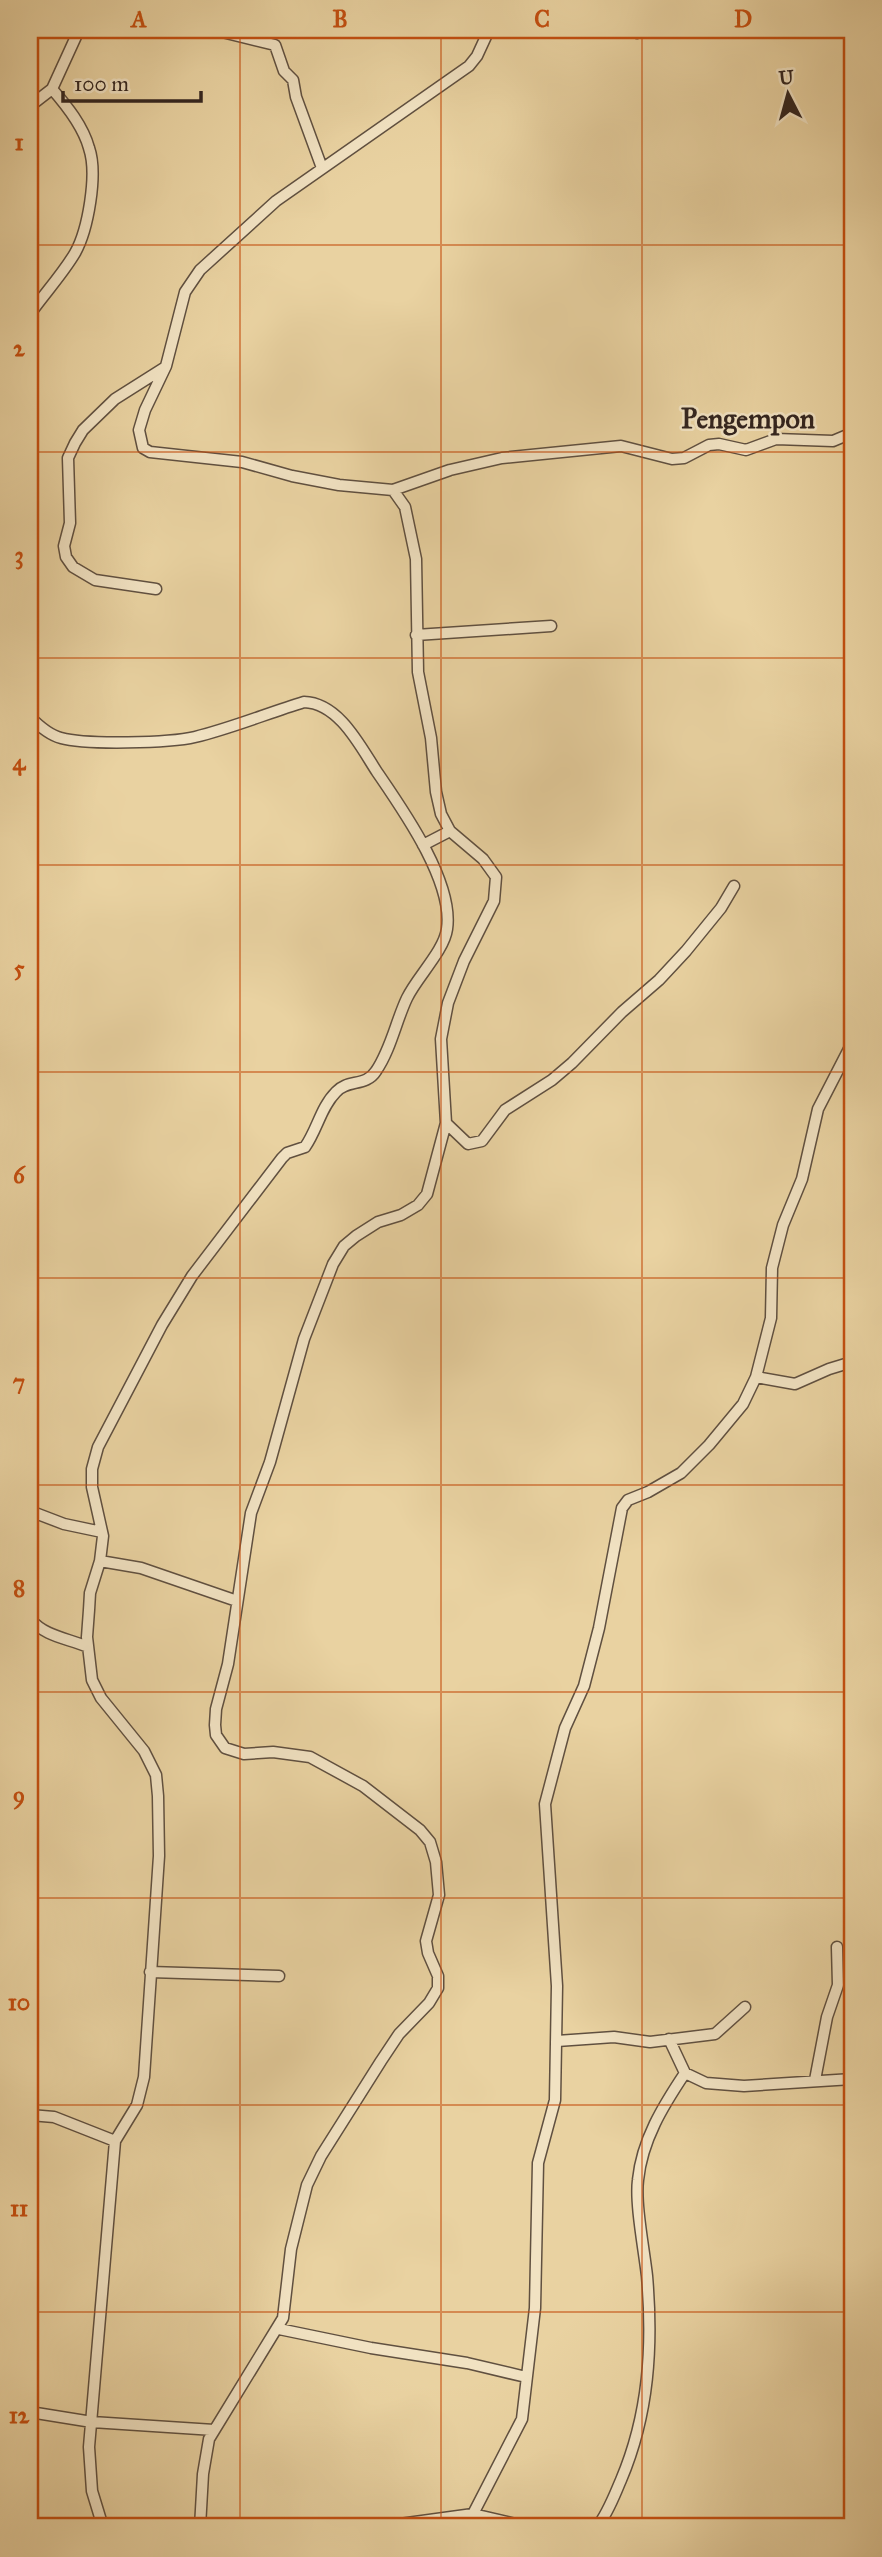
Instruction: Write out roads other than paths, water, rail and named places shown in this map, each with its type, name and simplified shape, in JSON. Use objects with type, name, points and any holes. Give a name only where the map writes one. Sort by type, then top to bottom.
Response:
[{"type":"street","points":[[30,106],[52,89],[79,30],[96,30]]},
{"type":"street","points":[[214,30],[275,45],[284,71],[293,79],[296,97],[322,168]]},
{"type":"street","points":[[489,30],[477,56],[469,65],[276,201],[201,270],[186,292],[166,366],[145,410],[139,430],[143,448],[150,452],[242,462],[339,485],[393,490],[450,470],[502,458],[621,446],[672,459],[684,458],[709,445],[719,444],[747,450],[776,439],[833,442],[852,433]]},
{"type":"street","points":[[30,314],[75,252],[85,228],[90,199],[92,164],[89,146],[74,118],[52,89]]},
{"type":"street","points":[[156,589],[95,580],[73,567],[66,557],[64,546],[70,523],[68,458],[75,443],[83,430],[114,399],[166,366]]},
{"type":"street","points":[[200,2527],[205,2453],[214,2430],[284,2318],[290,2249],[307,2185],[321,2156],[381,2061],[399,2034],[429,2003],[438,1988],[438,1976],[425,1941],[439,1895],[436,1862],[430,1843],[420,1830],[363,1786],[310,1757],[273,1752],[244,1754],[225,1748],[216,1735],[215,1725],[216,1709],[228,1664],[251,1513],[270,1462],[304,1339],[333,1264],[344,1247],[355,1236],[377,1222],[401,1215],[418,1205],[427,1194],[446,1122],[441,1039],[448,1003],[464,961],[494,901],[496,877],[483,859],[450,831],[441,814],[431,738],[418,671],[416,559],[405,507],[393,490]]},
{"type":"street","points":[[416,635],[551,626]]},
{"type":"street","points":[[30,717],[58,737],[68,740],[143,741],[192,737],[304,702],[315,702],[346,726],[390,790],[423,845],[442,885],[447,929],[408,996],[376,1073],[363,1083],[338,1089],[327,1104],[305,1147],[287,1153],[282,1158],[192,1276],[162,1325],[98,1447],[92,1469],[92,1487],[102,1532],[100,1562],[90,1593],[88,1647],[93,1680],[101,1698],[144,1751],[156,1775],[159,1856],[144,2077],[137,2105],[115,2141],[89,2447],[90,2477],[103,2527]]},
{"type":"street","points":[[423,845],[450,831]]},
{"type":"street","points":[[446,1122],[468,1144],[482,1141],[505,1110],[562,1072],[622,1012],[659,980],[704,929],[734,886]]},
{"type":"street","points":[[473,2514],[522,2419],[535,2308],[538,2163],[554,2108],[557,2041],[557,1986],[545,1804],[565,1728],[584,1686],[622,1508],[628,1500],[681,1473],[743,1404],[757,1377],[771,1318],[772,1268],[783,1225],[802,1179],[818,1109],[852,1043]]},
{"type":"street","points":[[757,1377],[796,1384],[852,1362]]},
{"type":"street","points":[[30,1511],[64,1524],[102,1532]]},
{"type":"street","points":[[100,1562],[141,1568],[237,1601]]},
{"type":"street","points":[[30,1619],[51,1636],[72,1640],[88,1647]]},
{"type":"street","points":[[815,2080],[827,2017],[838,1985],[837,1947]]},
{"type":"street","points":[[150,1972],[279,1976]]},
{"type":"street","points":[[557,2041],[614,2037],[645,2042],[715,2034],[746,2007]]},
{"type":"street","points":[[669,2039],[685,2073],[706,2083],[744,2086],[852,2079]]},
{"type":"street","points":[[597,2527],[629,2461],[648,2384],[649,2298],[637,2182],[644,2150],[657,2120],[685,2073]]},
{"type":"street","points":[[30,2115],[54,2117],[115,2141]]},
{"type":"street","points":[[279,2329],[371,2348],[467,2363],[526,2377]]},
{"type":"street","points":[[30,2412],[92,2422],[214,2430]]},
{"type":"street","points":[[379,2527],[473,2514],[528,2527]]},
{"type":"district","name":"Pengempon","points":[[748,418]]}]
